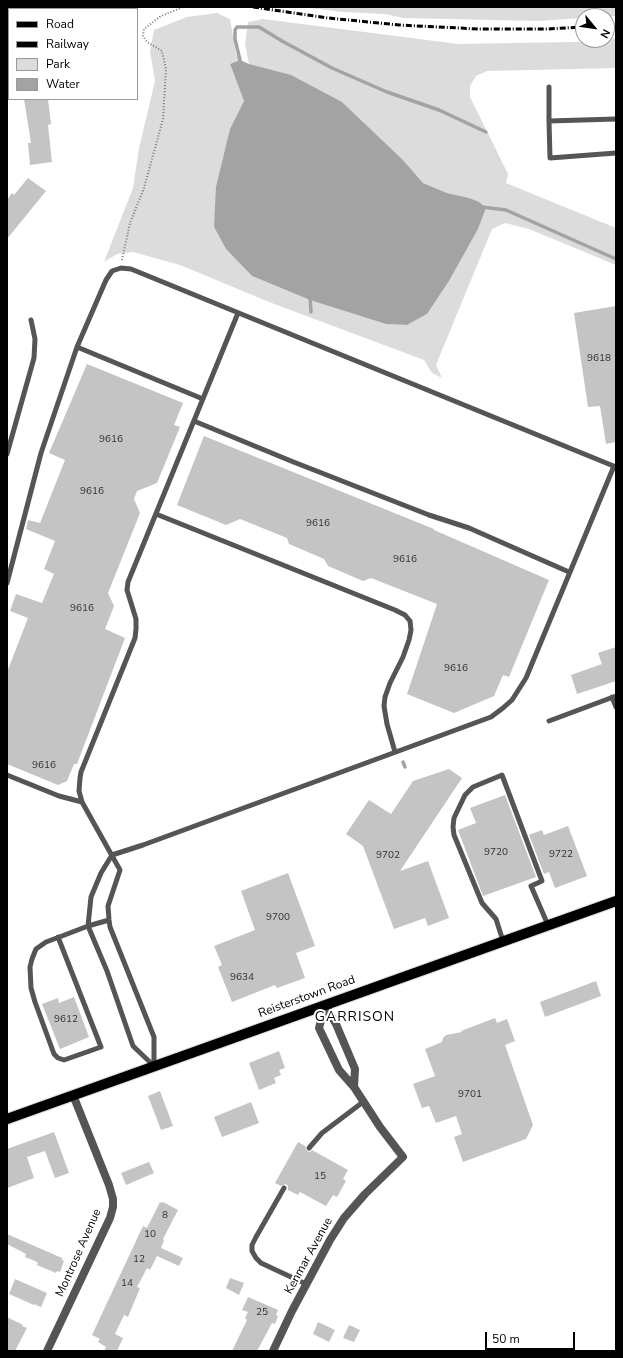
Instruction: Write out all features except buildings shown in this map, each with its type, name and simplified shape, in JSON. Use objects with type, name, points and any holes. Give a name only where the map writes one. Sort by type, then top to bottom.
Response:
[{"type":"main road","name":"Reisterstown Road","points":[[7,1119],[616,901]]},
{"type":"street","name":"Kenmar Avenue","points":[[273,1351],[306,1284],[344,1218],[365,1194],[403,1156],[380,1127],[354,1087],[339,1070],[319,1028],[324,1005]]},
{"type":"street","points":[[324,1005],[336,1024],[355,1069],[354,1087]]},
{"type":"street","name":"Montrose Avenue","points":[[47,1351],[110,1218],[113,1207],[113,1199],[109,1185],[73,1095]]},
{"type":"lane","points":[[549,87],[550,158],[616,153]]},
{"type":"lane","points":[[550,121],[616,119]]},
{"type":"lane","points":[[7,584],[41,453],[77,347],[106,280],[112,271],[121,268],[131,269],[615,467],[569,572],[526,678],[512,700],[491,717],[143,845],[112,855],[101,872],[91,897],[88,926],[107,971],[133,1046],[154,1066]]},
{"type":"lane","points":[[154,1066],[154,1037],[110,927],[108,906],[120,870],[82,802],[79,791],[80,772],[135,638],[136,619],[127,590],[128,582],[238,313]]},
{"type":"lane","points":[[7,454],[34,358],[35,339],[31,320]]},
{"type":"lane","points":[[77,347],[203,399]]},
{"type":"lane","points":[[194,421],[409,507],[469,528],[569,572]]},
{"type":"lane","points":[[156,514],[396,610],[405,615],[410,621],[408,640],[403,657],[390,683],[385,697],[384,706],[395,752]]},
{"type":"lane","points":[[549,721],[614,697],[616,707]]},
{"type":"lane","points":[[7,775],[59,796],[82,802]]},
{"type":"lane","points":[[504,941],[496,919],[482,904],[454,835],[453,826],[454,818],[465,795],[473,787],[502,775],[542,881],[531,886],[548,925]]},
{"type":"lane","points":[[58,937],[101,1047],[64,1060],[58,1058],[54,1054],[35,1002],[30,967],[32,959],[36,949],[46,942],[58,937],[88,926],[109,920]]},
{"type":"lane","points":[[309,1148],[322,1133],[363,1102]]},
{"type":"lane","points":[[284,1188],[256,1237],[252,1245],[252,1251],[261,1263],[306,1284]]},
{"type":"path","points":[[121,268],[123,251],[130,223],[144,188],[163,119],[166,69],[162,51],[147,42],[143,36],[144,29],[161,16],[181,8]]},
{"type":"green space","points":[[302,7],[616,7],[616,16],[615,8],[575,8],[575,19],[538,21],[403,18],[385,14],[343,12]]},
{"type":"green space","points":[[217,13],[230,19],[236,54],[240,60],[230,64],[244,101],[230,129],[214,227],[226,249],[252,276],[305,298],[386,324],[407,325],[427,314],[449,281],[478,229],[486,208],[469,198],[447,193],[423,183],[403,160],[342,102],[262,68],[249,64],[245,44],[248,22],[263,19],[458,44],[575,42],[575,48],[615,48],[616,38],[616,68],[487,71],[476,76],[470,86],[470,97],[508,174],[506,183],[616,228],[616,265],[529,229],[505,223],[492,229],[436,365],[442,378],[432,373],[424,360],[269,302],[180,265],[133,252],[117,254],[104,262],[133,188],[139,148],[155,81],[150,51],[154,30],[187,17]]},
{"type":"water","points":[[240,60],[249,64],[291,75],[342,102],[403,160],[423,183],[447,193],[469,198],[479,202],[486,208],[478,229],[449,281],[427,314],[407,325],[386,324],[310,300],[252,276],[226,249],[214,227],[216,187],[230,129],[244,101],[230,64]]},
{"type":"waterway","points":[[239,64],[240,60],[235,39],[235,30],[237,27],[259,27],[332,68],[387,92],[439,110],[486,132]]},
{"type":"waterway","points":[[482,207],[506,210],[616,259]]},
{"type":"waterway","points":[[310,296],[311,312]]},
{"type":"waterway","points":[[403,762],[405,767]]},
{"type":"railway","points":[[253,7],[328,18],[399,25],[479,29],[575,27]]},
{"type":"district","name":"GARRISON","points":[[355,1018]]}]
